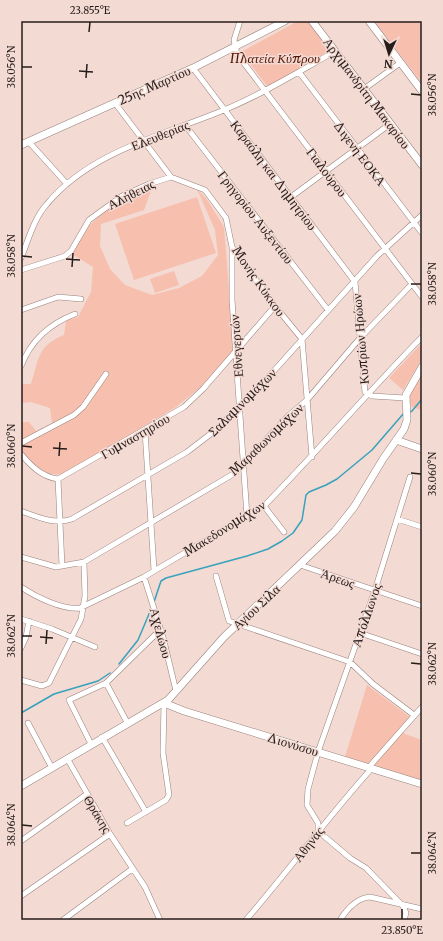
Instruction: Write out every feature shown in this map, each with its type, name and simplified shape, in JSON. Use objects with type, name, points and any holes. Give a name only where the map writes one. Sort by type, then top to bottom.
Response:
[{"type":"street","points":[[235,46],[235,34],[240,21]]},
{"type":"street","name":"25ης Μαρτίου","points":[[21,144],[29,142],[193,68],[285,21]]},
{"type":"street","name":"Αρχιμανδρίτη Μακαρίου","points":[[312,21],[334,52],[422,164]]},
{"type":"street","points":[[369,21],[422,91]]},
{"type":"street","name":"Γιαλούρου","points":[[235,46],[237,54],[264,91],[422,297]]},
{"type":"street","name":"Ελευθερίας","points":[[21,258],[40,214],[46,204],[67,184],[102,161],[142,141],[225,109],[264,91],[334,52]]},
{"type":"street","points":[[364,89],[400,63]]},
{"type":"street","name":"Καραόλη και Δημητρίου","points":[[193,68],[355,282]]},
{"type":"street","name":"Διγενή ΕΟΚΑ","points":[[299,72],[422,234]]},
{"type":"street","points":[[115,103],[171,178]]},
{"type":"street","points":[[291,197],[390,124]]},
{"type":"street","name":"Γρηγορίου Αυξεντίου","points":[[185,125],[328,310]]},
{"type":"street","points":[[29,142],[67,184]]},
{"type":"street","name":"Μονής Κύκκου","points":[[171,178],[205,190],[209,193],[226,218],[232,247],[275,306],[302,339]]},
{"type":"street","name":"Αλήθειας","points":[[21,270],[65,256],[71,251],[89,220],[114,200],[149,184],[171,178]]},
{"type":"street","name":"Σαλαμινομάχων","points":[[21,512],[44,520],[59,522],[72,519],[202,442],[229,418],[385,250],[422,215]]},
{"type":"street","name":"Εθνεγερτών","points":[[232,247],[232,300],[247,516]]},
{"type":"street","name":"Κυπρίων Ηρώων","points":[[355,282],[363,387],[367,394]]},
{"type":"street","name":"Μαραθωνομάχων","points":[[21,557],[48,566],[62,566],[84,562],[234,473],[288,416],[307,400],[360,338],[412,284]]},
{"type":"street","points":[[21,310],[58,296],[81,299]]},
{"type":"street","name":"Γυμναστηρίου","points":[[58,479],[177,412],[191,401],[275,306]]},
{"type":"street","points":[[21,366],[26,354],[45,330],[53,324],[75,314]]},
{"type":"street","name":"Μακεδονομάχων","points":[[21,588],[69,608],[84,607],[144,577],[264,506],[312,457],[367,394],[422,337]]},
{"type":"street","points":[[302,339],[312,457]]},
{"type":"street","points":[[367,394],[406,398],[407,392],[422,367]]},
{"type":"street","points":[[21,442],[74,415],[83,407],[106,374]]},
{"type":"street","name":"Αγίου Σίλα","points":[[21,786],[164,703],[204,657],[335,531],[354,507],[404,429],[407,412],[406,398]]},
{"type":"street","points":[[144,430],[154,570]]},
{"type":"street","points":[[396,440],[422,449]]},
{"type":"street","points":[[21,454],[35,469],[52,478],[58,479],[62,566]]},
{"type":"street","name":"Απόλλωνος","points":[[318,831],[318,823],[308,808],[307,798],[318,752],[375,590],[410,477]]},
{"type":"street","points":[[264,506],[284,532]]},
{"type":"street","points":[[397,519],[422,527]]},
{"type":"street","points":[[21,680],[42,686],[49,683],[52,678],[73,638],[84,607],[84,562]]},
{"type":"street","name":"Άρεως","points":[[300,565],[422,606]]},
{"type":"street","points":[[216,576],[229,621],[237,625],[350,662],[373,684],[418,714]]},
{"type":"street","name":"Αχελώου","points":[[144,577],[157,617],[176,691]]},
{"type":"street","points":[[21,619],[95,647]]},
{"type":"street","points":[[21,648],[26,637],[29,621]]},
{"type":"street","points":[[91,744],[69,700],[106,683],[160,630]]},
{"type":"street","points":[[360,633],[422,654]]},
{"type":"street","points":[[106,683],[128,724]]},
{"type":"street","points":[[127,823],[166,800],[169,796],[164,761],[164,703]]},
{"type":"street","name":"Διονύσου","points":[[164,703],[184,711],[422,784]]},
{"type":"street","name":"Αθηνάς","points":[[246,920],[273,889],[370,768],[418,714],[422,707]]},
{"type":"street","points":[[28,723],[52,768]]},
{"type":"street","points":[[102,738],[146,812]]},
{"type":"street","name":"Θράκης","points":[[67,758],[110,834],[145,887],[160,920]]},
{"type":"street","points":[[21,842],[87,794]]},
{"type":"street","points":[[318,831],[350,858],[366,868],[403,906],[406,913],[404,920]]},
{"type":"street","points":[[21,896],[110,834]]},
{"type":"street","points":[[63,920],[69,918],[132,869]]},
{"type":"street","points":[[340,920],[356,901],[370,897],[403,906],[422,909]]},
{"type":"green space","name":"Πλατεία Κύπρου","points":[[298,21],[307,22],[313,27],[323,41],[327,52],[267,86],[241,52]]},
{"type":"green space","points":[[374,21],[422,21],[422,83]]},
{"type":"green space","points":[[153,185],[144,210],[101,224],[100,246],[110,269],[125,285],[152,295],[179,288],[202,276],[218,255],[215,230],[197,189],[206,198],[224,227],[234,350],[203,385],[176,407],[63,475],[43,473],[21,453],[21,422],[29,422],[36,431],[52,423],[50,408],[31,402],[21,403],[21,384],[31,384],[40,354],[55,339],[64,335],[66,321],[78,317],[91,292],[93,267],[72,254],[89,226],[111,207]]},
{"type":"green space","points":[[197,197],[216,253],[134,280],[115,224]]},
{"type":"green space","points":[[174,271],[179,285],[155,293],[150,279]]},
{"type":"green space","points":[[422,343],[422,359],[403,390],[389,378]]},
{"type":"green space","points":[[422,375],[422,410],[412,407],[408,397]]},
{"type":"green space","points":[[367,685],[410,717],[400,729],[405,734],[422,740],[422,781],[345,757]]},
{"type":"waterway","points":[[410,412],[422,399]]},
{"type":"waterway","points":[[154,602],[161,581],[166,578],[268,549],[293,533],[302,520],[306,495],[309,492],[337,479],[372,450],[404,413]]},
{"type":"waterway","points":[[119,664],[138,640],[152,607]]},
{"type":"waterway","points":[[21,713],[54,694],[98,681],[110,673]]}]
